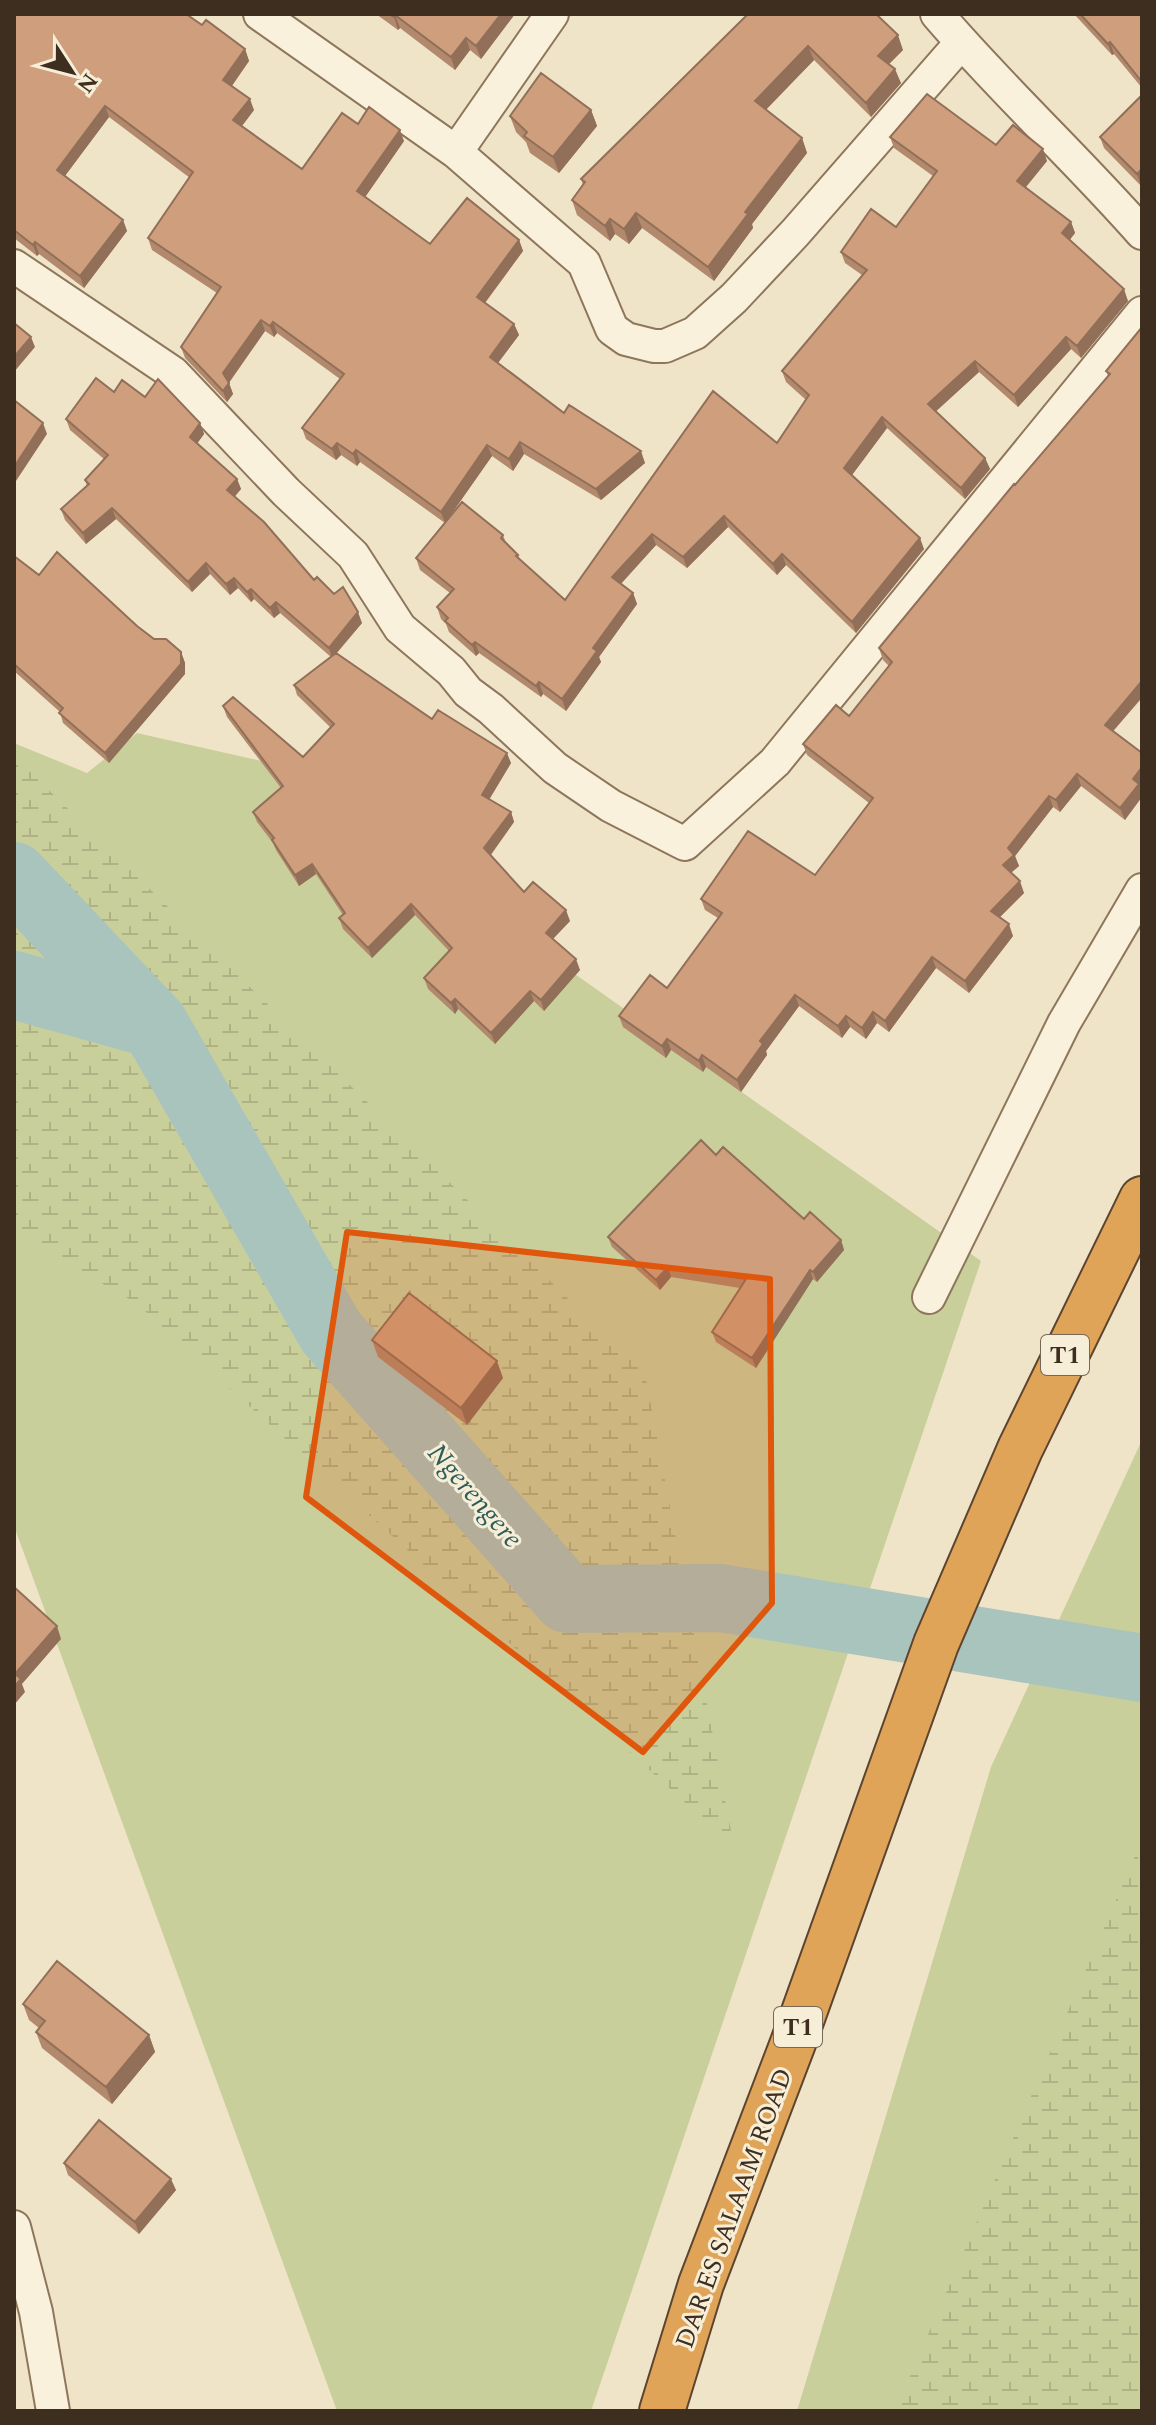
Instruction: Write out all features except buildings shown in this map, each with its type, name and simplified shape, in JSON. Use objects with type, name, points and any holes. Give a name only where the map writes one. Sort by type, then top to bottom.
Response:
[{"type":"highway","name":"DAR ES SALAAM ROAD","points":[[662,2411],[701,2284],[787,2058],[936,1644],[991,1512],[1142,1199]]},
{"type":"street","points":[[260,14],[456,152],[584,263],[612,329],[638,343],[665,346],[695,333],[734,298],[961,43]]},
{"type":"street","points":[[456,152],[552,14]]},
{"type":"street","points":[[937,14],[1142,233]]},
{"type":"street","points":[[14,266],[173,373],[286,492],[353,555],[400,628],[555,768],[611,806],[685,844],[775,762],[1142,313]]},
{"type":"street","points":[[929,1297],[1058,1035],[1142,890]]},
{"type":"street","points":[[14,2227],[36,2312],[53,2411]]},
{"type":"highlighted area","points":[[347,1232],[770,1279],[772,1603],[643,1752],[306,1497]]},
{"type":"green space","points":[[137,733],[279,765],[981,1261],[591,2411],[337,2411],[14,1526],[14,743],[87,773]]},
{"type":"green space","points":[[14,756],[645,1374],[734,1847],[136,1303],[14,1233]]},
{"type":"green space","points":[[1142,1440],[1142,2411],[797,2411],[991,1767]]},
{"type":"green space","points":[[1142,1840],[1142,2411],[895,2411]]},
{"type":"waterway","points":[[14,876],[154,1024]]},
{"type":"waterway","name":"Ngerengere","points":[[14,985],[154,1024],[331,1332],[567,1599],[721,1598],[1142,1668]]}]
